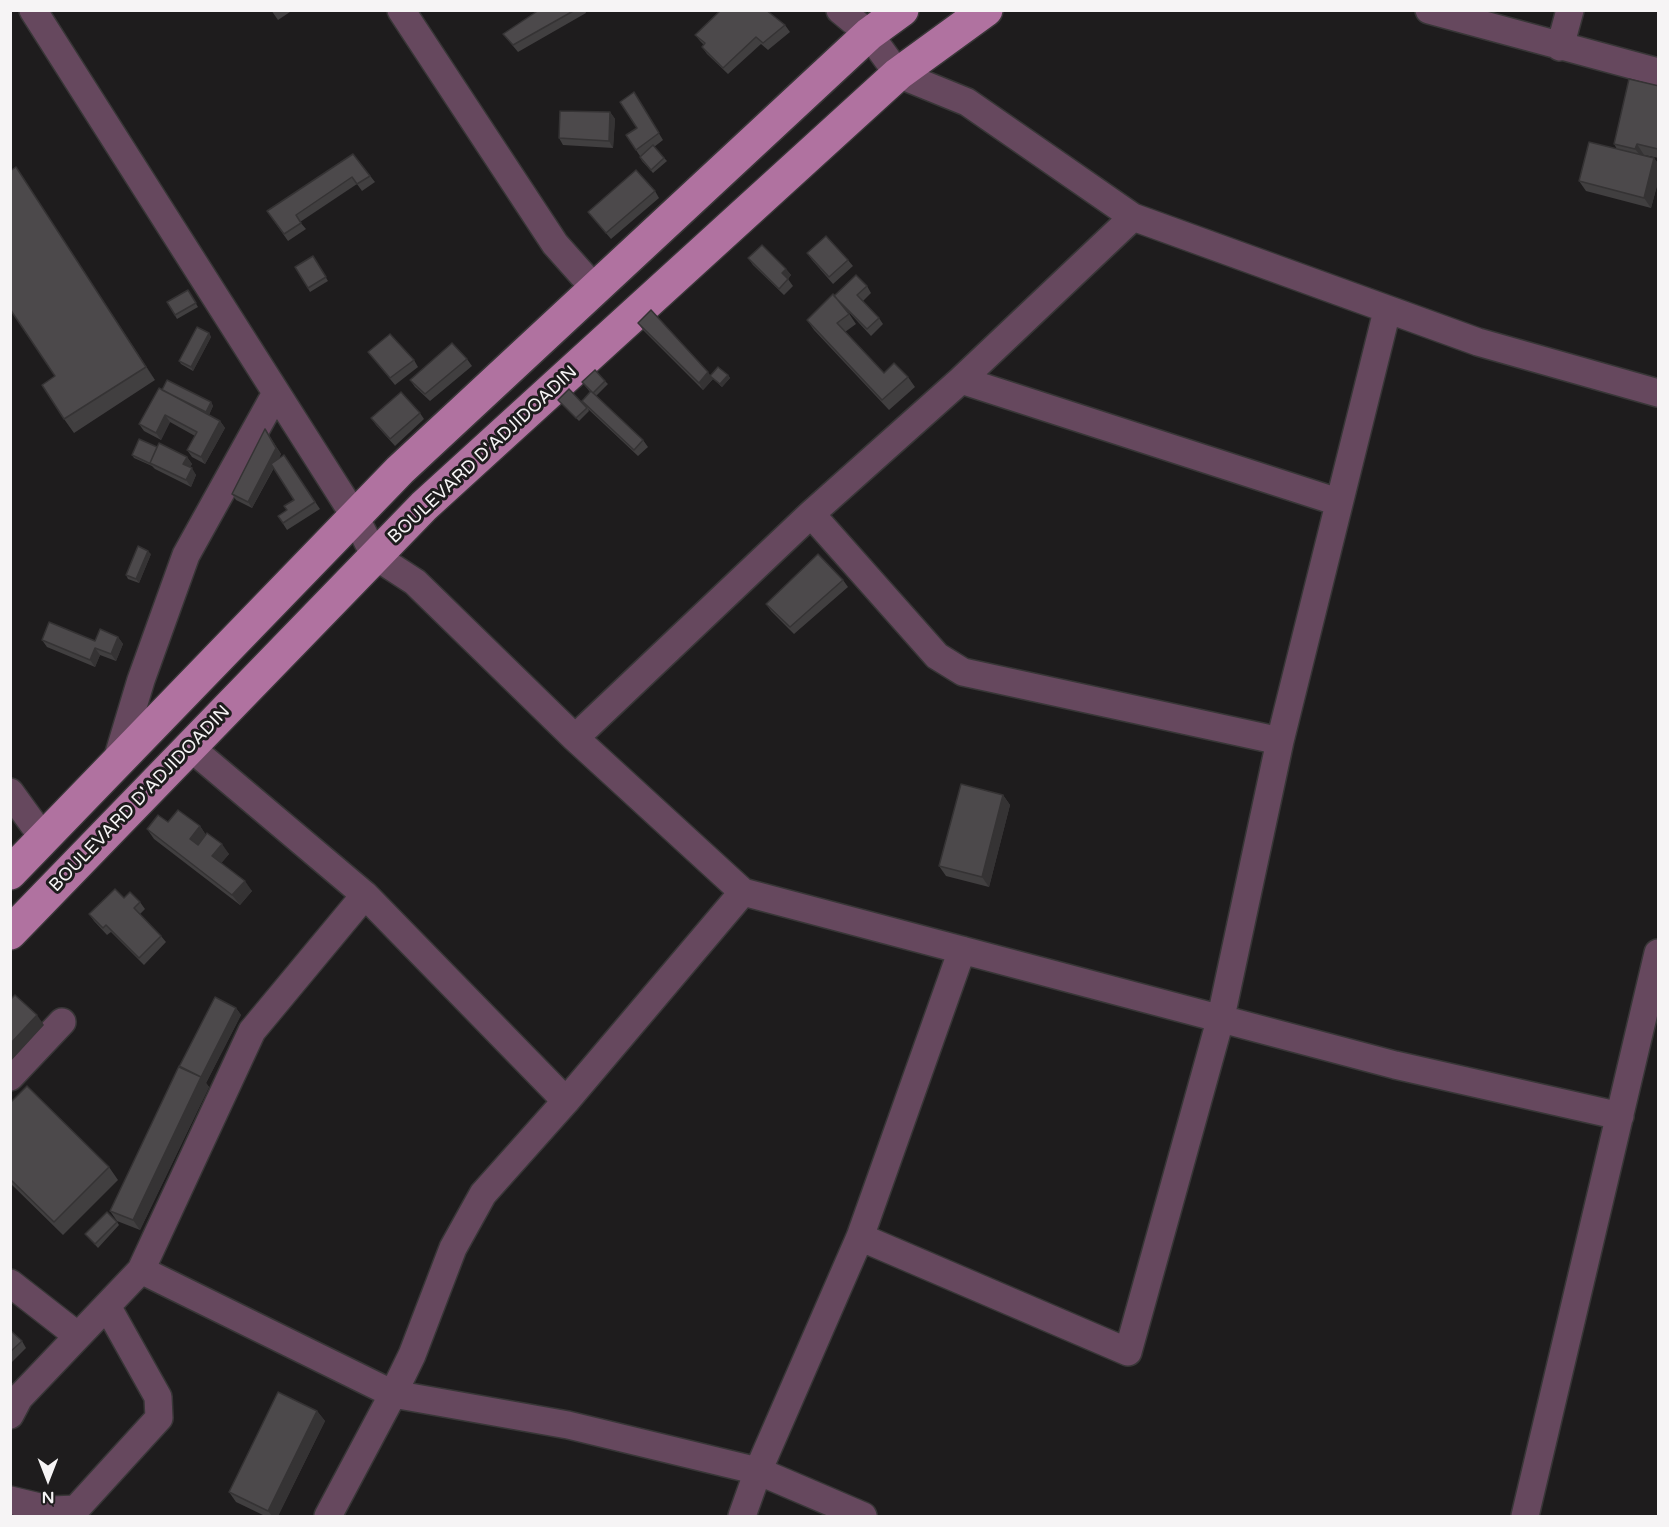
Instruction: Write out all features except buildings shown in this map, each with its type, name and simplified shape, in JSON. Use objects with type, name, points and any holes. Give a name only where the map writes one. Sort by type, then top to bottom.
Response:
[{"type":"main road","points":[[10,873],[354,515],[869,34],[902,10]]},
{"type":"main road","name":"BOULEVARD D'ADJIDOADIN","points":[[10,933],[424,506],[898,74],[986,10]]},
{"type":"street","points":[[33,10],[354,515],[375,556],[415,582],[575,738],[743,892],[1395,1065],[1620,1116]]},
{"type":"street","points":[[401,10],[555,244],[596,290]]},
{"type":"street","points":[[840,10],[869,34],[898,74],[967,102],[1133,216],[1387,311],[1478,342],[1659,393]]},
{"type":"street","points":[[1429,10],[1659,72]]},
{"type":"street","points":[[1560,47],[1570,10]]},
{"type":"street","points":[[575,738],[811,514],[961,380],[1133,216]]},
{"type":"street","points":[[860,1237],[1128,1352],[1221,1017],[1280,741],[1387,311]]},
{"type":"street","points":[[961,380],[1338,502]]},
{"type":"street","points":[[116,763],[141,680],[186,555],[276,393]]},
{"type":"street","points":[[811,514],[937,656],[963,672],[1280,741]]},
{"type":"street","points":[[191,748],[365,895],[566,1101]]},
{"type":"street","points":[[10,792],[44,839]]},
{"type":"street","points":[[327,1516],[412,1355],[453,1248],[483,1194],[566,1101],[743,892]]},
{"type":"street","points":[[13,1402],[141,1270],[252,1031],[365,895]]},
{"type":"street","points":[[742,1516],[758,1471],[860,1237],[962,950]]},
{"type":"street","points":[[1526,1516],[1659,952]]},
{"type":"street","points":[[10,1077],[62,1022]]},
{"type":"street","points":[[141,1270],[393,1394],[567,1425],[758,1471],[863,1516]]},
{"type":"street","points":[[10,1283],[78,1336]]},
{"type":"street","points":[[10,1500],[52,1510],[76,1509],[159,1418],[158,1397],[107,1306]]}]
